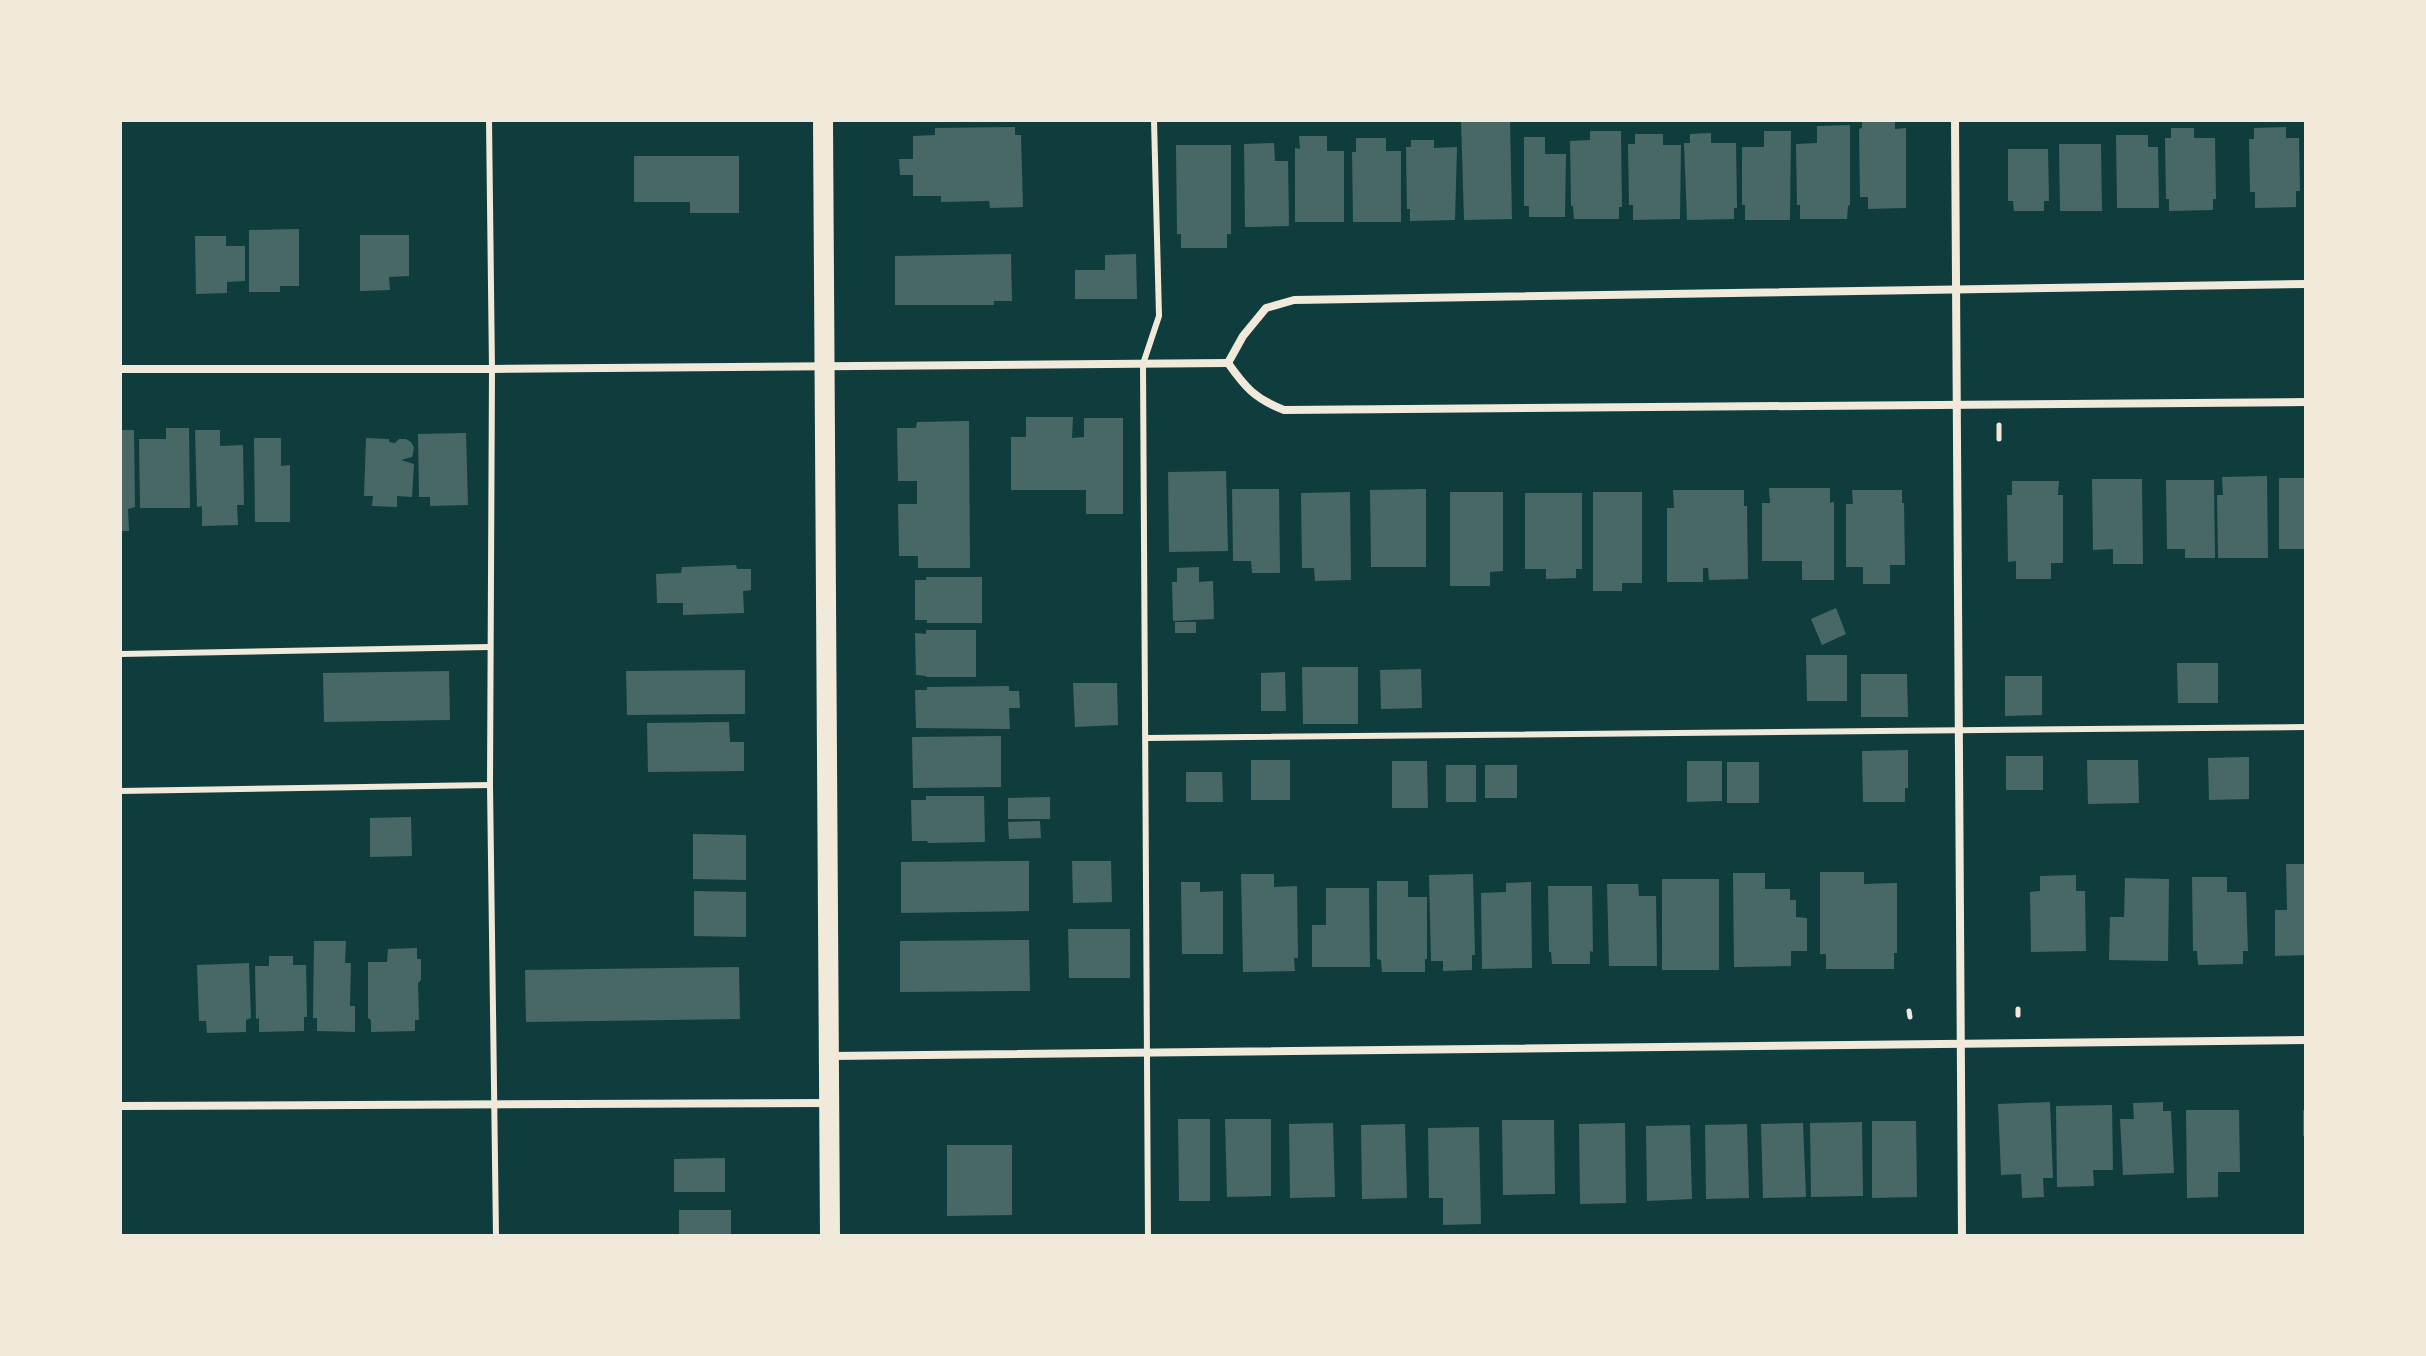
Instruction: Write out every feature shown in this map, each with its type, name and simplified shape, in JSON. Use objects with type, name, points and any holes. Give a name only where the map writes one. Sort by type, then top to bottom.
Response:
[{"type":"main road","points":[[823,120],[830,1236]]},
{"type":"street","points":[[1955,120],[1962,1236]]},
{"type":"street","points":[[1228,363],[1243,336],[1266,308],[1294,300],[2306,284]]},
{"type":"street","points":[[120,369],[1228,363]]},
{"type":"street","points":[[1228,363],[1244,386],[1263,401],[1284,410],[2306,402]]},
{"type":"street","points":[[828,1056],[2306,1040]]},
{"type":"street","points":[[120,1106],[829,1103]]},
{"type":"lane","points":[[489,120],[492,369],[489,647],[496,1236]]},
{"type":"lane","points":[[1148,1236],[1143,364],[1159,316],[1154,120]]},
{"type":"lane","points":[[120,654],[489,647]]},
{"type":"lane","points":[[1146,738],[2306,727]]},
{"type":"lane","points":[[120,791],[490,785]]},
{"type":"building","points":[[1461,120],[1510,120],[1512,219],[1464,220]]},
{"type":"building","points":[[1862,120],[1895,120],[1895,129],[1906,128],[1906,208],[1868,209],[1868,197],[1860,197],[1859,129],[1862,128]]},
{"type":"building","points":[[1850,125],[1850,205],[1847,219],[1800,219],[1796,144],[1817,143],[1817,126]]},
{"type":"building","points":[[1015,127],[1015,135],[1021,135],[1023,207],[990,208],[989,201],[941,202],[941,196],[913,196],[913,175],[900,175],[899,159],[913,159],[913,136],[935,135],[935,128]]},
{"type":"building","points":[[2286,127],[2286,138],[2299,138],[2300,191],[2296,191],[2296,207],[2255,208],[2255,192],[2250,192],[2249,139],[2254,139],[2254,128]]},
{"type":"building","points":[[2171,128],[2194,128],[2194,138],[2215,138],[2216,199],[2213,199],[2213,210],[2169,211],[2165,138],[2171,138]]},
{"type":"building","points":[[1590,131],[1621,131],[1622,207],[1619,207],[1619,219],[1574,219],[1570,141],[1590,140]]},
{"type":"building","points":[[1764,131],[1791,131],[1790,220],[1745,220],[1742,147],[1764,147]]},
{"type":"building","points":[[1711,133],[1711,143],[1736,143],[1737,208],[1734,208],[1734,219],[1687,220],[1684,143],[1690,143],[1690,134]]},
{"type":"building","points":[[1635,134],[1663,134],[1663,145],[1681,145],[1680,219],[1633,220],[1633,205],[1629,205],[1628,144],[1635,144]]},
{"type":"building","points":[[2116,135],[2148,135],[2148,147],[2158,147],[2159,208],[2117,208]]},
{"type":"building","points":[[1299,136],[1327,136],[1327,151],[1344,151],[1344,222],[1295,222],[1295,148],[1300,149]]},
{"type":"building","points":[[1524,137],[1545,137],[1545,154],[1566,154],[1565,217],[1529,217],[1529,206],[1524,206]]},
{"type":"building","points":[[1356,138],[1386,138],[1386,151],[1401,151],[1401,222],[1353,222],[1352,152],[1356,152]]},
{"type":"building","points":[[1411,140],[1434,140],[1434,148],[1457,147],[1455,220],[1410,221],[1406,147],[1411,147]]},
{"type":"building","points":[[1274,143],[1275,161],[1288,161],[1289,226],[1245,227],[1244,144]]},
{"type":"building","points":[[2059,144],[2101,144],[2102,211],[2060,211]]},
{"type":"building","points":[[1176,145],[1231,145],[1231,234],[1227,234],[1227,248],[1181,248],[1181,234],[1177,234]]},
{"type":"building","points":[[2008,149],[2048,149],[2049,201],[2044,201],[2044,211],[2014,211],[2013,201],[2008,201]]},
{"type":"building","points":[[634,156],[739,156],[739,213],[690,213],[690,202],[634,202]]},
{"type":"building","points":[[299,229],[299,286],[280,286],[280,292],[249,292],[249,230]]},
{"type":"building","points":[[360,235],[409,235],[409,276],[389,277],[390,290],[360,291]]},
{"type":"building","points":[[195,236],[226,236],[226,246],[245,246],[245,281],[227,282],[227,293],[196,294]]},
{"type":"building","points":[[1011,254],[1012,301],[994,301],[994,305],[895,305],[895,256]]},
{"type":"building","points":[[1136,254],[1137,299],[1075,299],[1075,270],[1105,270],[1105,255]]},
{"type":"building","points":[[1026,417],[1073,417],[1072,438],[1084,437],[1084,418],[1123,418],[1123,514],[1086,514],[1086,490],[1011,490],[1011,437],[1026,437]]},
{"type":"building","points":[[969,421],[970,568],[918,568],[918,556],[899,556],[898,504],[917,504],[917,481],[898,481],[897,428],[916,428],[917,422]]},
{"type":"building","points":[[166,428],[189,428],[190,508],[140,508],[139,439],[166,439]]},
{"type":"building","points":[[120,430],[134,430],[135,507],[128,509],[129,531],[120,531]]},
{"type":"building","points":[[195,430],[220,430],[220,446],[243,445],[244,505],[237,505],[238,525],[202,526],[202,506],[197,507]]},
{"type":"building","points":[[466,433],[468,505],[430,506],[430,497],[419,497],[418,434]]},
{"type":"building","points":[[254,438],[281,438],[281,466],[290,465],[290,522],[255,522]]},
{"type":"building","points":[[366,438],[389,439],[389,442],[395,443],[406,439],[414,448],[412,457],[401,460],[414,464],[412,497],[397,496],[397,507],[372,506],[373,496],[364,496]]},
{"type":"building","points":[[1226,471],[1228,551],[1169,552],[1168,472]]},
{"type":"building","points":[[2267,476],[2268,558],[2218,558],[2217,495],[2223,495],[2222,477]]},
{"type":"building","points":[[2279,478],[2306,478],[2306,549],[2279,549]]},
{"type":"building","points":[[2092,479],[2142,479],[2143,564],[2113,564],[2113,549],[2093,550]]},
{"type":"building","points":[[2166,480],[2214,480],[2215,558],[2185,558],[2185,549],[2167,549]]},
{"type":"building","points":[[2012,481],[2059,481],[2058,495],[2063,495],[2063,563],[2051,563],[2051,579],[2016,579],[2016,561],[2008,562],[2007,495],[2012,495]]},
{"type":"building","points":[[1769,488],[1830,488],[1830,503],[1834,502],[1834,580],[1802,580],[1802,561],[1762,561],[1762,503],[1770,503]]},
{"type":"building","points":[[1232,489],[1279,489],[1280,573],[1252,573],[1251,561],[1233,561]]},
{"type":"building","points":[[1426,489],[1426,567],[1371,567],[1370,490]]},
{"type":"building","points":[[1673,490],[1744,490],[1748,579],[1709,580],[1708,568],[1703,568],[1703,582],[1667,582],[1667,508],[1674,508]]},
{"type":"building","points":[[1852,490],[1902,490],[1905,565],[1890,565],[1890,584],[1863,584],[1863,567],[1846,567],[1846,504],[1853,504]]},
{"type":"building","points":[[1350,492],[1351,580],[1315,581],[1314,568],[1302,568],[1301,493]]},
{"type":"building","points":[[1450,492],[1503,492],[1503,571],[1490,572],[1490,586],[1450,586]]},
{"type":"building","points":[[1593,492],[1642,492],[1642,583],[1622,583],[1622,591],[1593,591]]},
{"type":"building","points":[[1525,493],[1582,493],[1582,569],[1576,569],[1576,578],[1546,579],[1546,569],[1525,569]]},
{"type":"building","points":[[736,565],[737,569],[751,569],[751,590],[743,591],[744,613],[683,615],[683,603],[657,603],[656,574],[681,573],[682,567]]},
{"type":"building","points":[[1199,567],[1199,582],[1213,581],[1214,619],[1173,621],[1172,582],[1177,582],[1177,568]]},
{"type":"building","points":[[926,577],[982,577],[982,623],[927,623],[927,620],[915,620],[915,580],[926,580]]},
{"type":"building","points":[[1836,608],[1846,634],[1822,645],[1811,619]]},
{"type":"building","points":[[1175,622],[1196,622],[1196,633],[1175,633]]},
{"type":"building","points":[[926,630],[976,630],[976,677],[916,675],[915,633],[926,634]]},
{"type":"building","points":[[1806,655],[1847,655],[1847,701],[1807,701]]},
{"type":"building","points":[[2177,663],[2218,663],[2218,703],[2178,703]]},
{"type":"building","points":[[1302,667],[1358,667],[1358,724],[1303,724]]},
{"type":"building","points":[[1421,669],[1422,708],[1381,709],[1380,670]]},
{"type":"building","points":[[745,670],[745,714],[627,715],[626,671]]},
{"type":"building","points":[[449,671],[450,720],[324,722],[323,673]]},
{"type":"building","points":[[1285,672],[1286,711],[1261,711],[1261,673]]},
{"type":"building","points":[[1861,674],[1907,674],[1908,717],[1861,717]]},
{"type":"building","points":[[2005,676],[2042,676],[2042,715],[2005,716]]},
{"type":"building","points":[[1073,683],[1117,683],[1118,725],[1075,727]]},
{"type":"building","points":[[1009,686],[1009,691],[1019,691],[1020,708],[1009,708],[1010,729],[916,728],[915,690],[927,690],[927,687]]},
{"type":"building","points":[[729,722],[730,742],[744,742],[744,771],[648,772],[647,723]]},
{"type":"building","points":[[1001,736],[1001,787],[913,788],[912,737]]},
{"type":"building","points":[[1908,750],[1905,802],[1863,802],[1862,751]]},
{"type":"building","points":[[2006,756],[2043,756],[2043,790],[2006,790]]},
{"type":"building","points":[[2249,757],[2249,799],[2209,800],[2208,758]]},
{"type":"building","points":[[1251,760],[1290,760],[1290,800],[1251,800]]},
{"type":"building","points":[[2087,760],[2138,760],[2139,803],[2088,804]]},
{"type":"building","points":[[1392,761],[1427,761],[1428,808],[1392,808]]},
{"type":"building","points":[[1687,761],[1722,761],[1722,801],[1687,802]]},
{"type":"building","points":[[1727,762],[1759,762],[1759,803],[1727,803]]},
{"type":"building","points":[[1446,765],[1476,765],[1476,802],[1446,802]]},
{"type":"building","points":[[1485,765],[1517,765],[1517,798],[1485,798]]},
{"type":"building","points":[[1186,772],[1222,772],[1223,802],[1186,802]]},
{"type":"building","points":[[926,796],[984,796],[985,842],[912,841],[911,800],[926,800]]},
{"type":"building","points":[[1050,797],[1050,819],[1008,819],[1008,798]]},
{"type":"building","points":[[411,817],[412,856],[370,857],[370,818]]},
{"type":"building","points":[[1040,821],[1041,838],[1009,839],[1008,822]]},
{"type":"building","points":[[693,834],[746,835],[746,880],[693,879]]},
{"type":"building","points":[[1029,861],[1029,911],[901,913],[901,862]]},
{"type":"building","points":[[1072,861],[1111,861],[1112,902],[1073,903]]},
{"type":"building","points":[[2286,864],[2304,864],[2306,955],[2275,956],[2275,910],[2287,910]]},
{"type":"building","points":[[1820,872],[1864,872],[1864,884],[1897,883],[1897,953],[1894,953],[1894,969],[1826,969],[1826,954],[1820,954]]},
{"type":"building","points":[[1733,873],[1765,873],[1765,889],[1790,889],[1790,900],[1796,900],[1796,917],[1807,918],[1807,951],[1791,951],[1791,966],[1734,967]]},
{"type":"building","points":[[1241,874],[1274,874],[1274,887],[1297,886],[1298,958],[1294,958],[1295,971],[1243,972]]},
{"type":"building","points":[[1473,874],[1475,955],[1472,955],[1472,970],[1443,971],[1443,961],[1431,961],[1429,875]]},
{"type":"building","points":[[2076,875],[2076,891],[2085,891],[2086,951],[2031,952],[2030,892],[2040,891],[2040,876]]},
{"type":"building","points":[[2192,877],[2227,877],[2227,892],[2246,892],[2248,951],[2243,951],[2243,964],[2198,965],[2197,951],[2193,951]]},
{"type":"building","points":[[2125,878],[2169,879],[2168,961],[2109,960],[2110,917],[2124,917]]},
{"type":"building","points":[[1662,879],[1719,879],[1719,970],[1662,970]]},
{"type":"building","points":[[1377,881],[1408,881],[1408,897],[1427,897],[1425,972],[1382,972],[1381,960],[1377,959]]},
{"type":"building","points":[[1181,882],[1200,882],[1200,892],[1223,891],[1223,954],[1182,954]]},
{"type":"building","points":[[1531,882],[1532,968],[1482,969],[1481,893],[1506,892],[1506,883]]},
{"type":"building","points":[[1607,884],[1638,884],[1639,896],[1656,896],[1657,966],[1609,966]]},
{"type":"building","points":[[1548,886],[1592,886],[1593,952],[1590,951],[1590,964],[1552,964]]},
{"type":"building","points":[[1326,888],[1369,888],[1370,967],[1312,967],[1312,925],[1326,925]]},
{"type":"building","points":[[694,891],[746,892],[746,937],[694,936]]},
{"type":"building","points":[[1068,929],[1130,929],[1130,978],[1069,978]]},
{"type":"building","points":[[1029,940],[1030,991],[900,992],[900,941]]},
{"type":"building","points":[[314,941],[346,941],[345,963],[351,963],[350,1006],[355,1006],[355,1032],[317,1031],[317,1018],[313,1018]]},
{"type":"building","points":[[417,948],[417,959],[421,959],[421,980],[418,983],[419,1020],[415,1020],[415,1031],[371,1032],[368,962],[387,962],[388,949]]},
{"type":"building","points":[[269,956],[293,956],[293,965],[306,965],[307,1017],[304,1017],[304,1031],[259,1032],[255,966],[269,966]]},
{"type":"building","points":[[249,963],[251,1018],[246,1020],[246,1032],[207,1033],[206,1021],[199,1021],[197,965]]},
{"type":"building","points":[[739,967],[740,1019],[526,1022],[525,970]]},
{"type":"building","points":[[2050,1102],[2053,1178],[2043,1178],[2044,1197],[2022,1198],[2021,1174],[2001,1175],[1998,1104]]},
{"type":"building","points":[[2163,1102],[2163,1111],[2171,1111],[2174,1173],[2123,1175],[2120,1119],[2134,1119],[2133,1103]]},
{"type":"building","points":[[2112,1105],[2113,1170],[2093,1170],[2094,1186],[2057,1187],[2056,1106]]},
{"type":"building","points":[[2186,1110],[2239,1110],[2240,1172],[2218,1172],[2218,1197],[2187,1198]]},
{"type":"building","points":[[2303,1110],[2306,1111],[2306,1136],[2303,1136]]},
{"type":"building","points":[[1178,1119],[1210,1119],[1210,1201],[1179,1201]]},
{"type":"building","points":[[1225,1119],[1271,1119],[1271,1196],[1227,1197]]},
{"type":"building","points":[[1502,1120],[1554,1120],[1555,1194],[1503,1195]]},
{"type":"building","points":[[1872,1121],[1916,1121],[1917,1197],[1872,1198]]},
{"type":"building","points":[[1862,1122],[1863,1196],[1811,1197],[1810,1123]]},
{"type":"building","points":[[1333,1123],[1335,1197],[1290,1198],[1289,1124]]},
{"type":"building","points":[[1625,1123],[1626,1203],[1580,1204],[1579,1124]]},
{"type":"building","points":[[1803,1123],[1806,1197],[1763,1198],[1761,1124]]},
{"type":"building","points":[[1405,1124],[1407,1198],[1362,1199],[1361,1125]]},
{"type":"building","points":[[1747,1124],[1749,1198],[1706,1199],[1705,1125]]},
{"type":"building","points":[[1690,1125],[1692,1199],[1647,1201],[1646,1126]]},
{"type":"building","points":[[1479,1127],[1481,1224],[1443,1225],[1443,1198],[1429,1198],[1428,1128]]},
{"type":"building","points":[[947,1145],[1012,1145],[1012,1215],[947,1216]]},
{"type":"building","points":[[725,1158],[725,1192],[674,1192],[674,1159]]},
{"type":"building","points":[[679,1210],[731,1210],[731,1236],[679,1236]]}]
